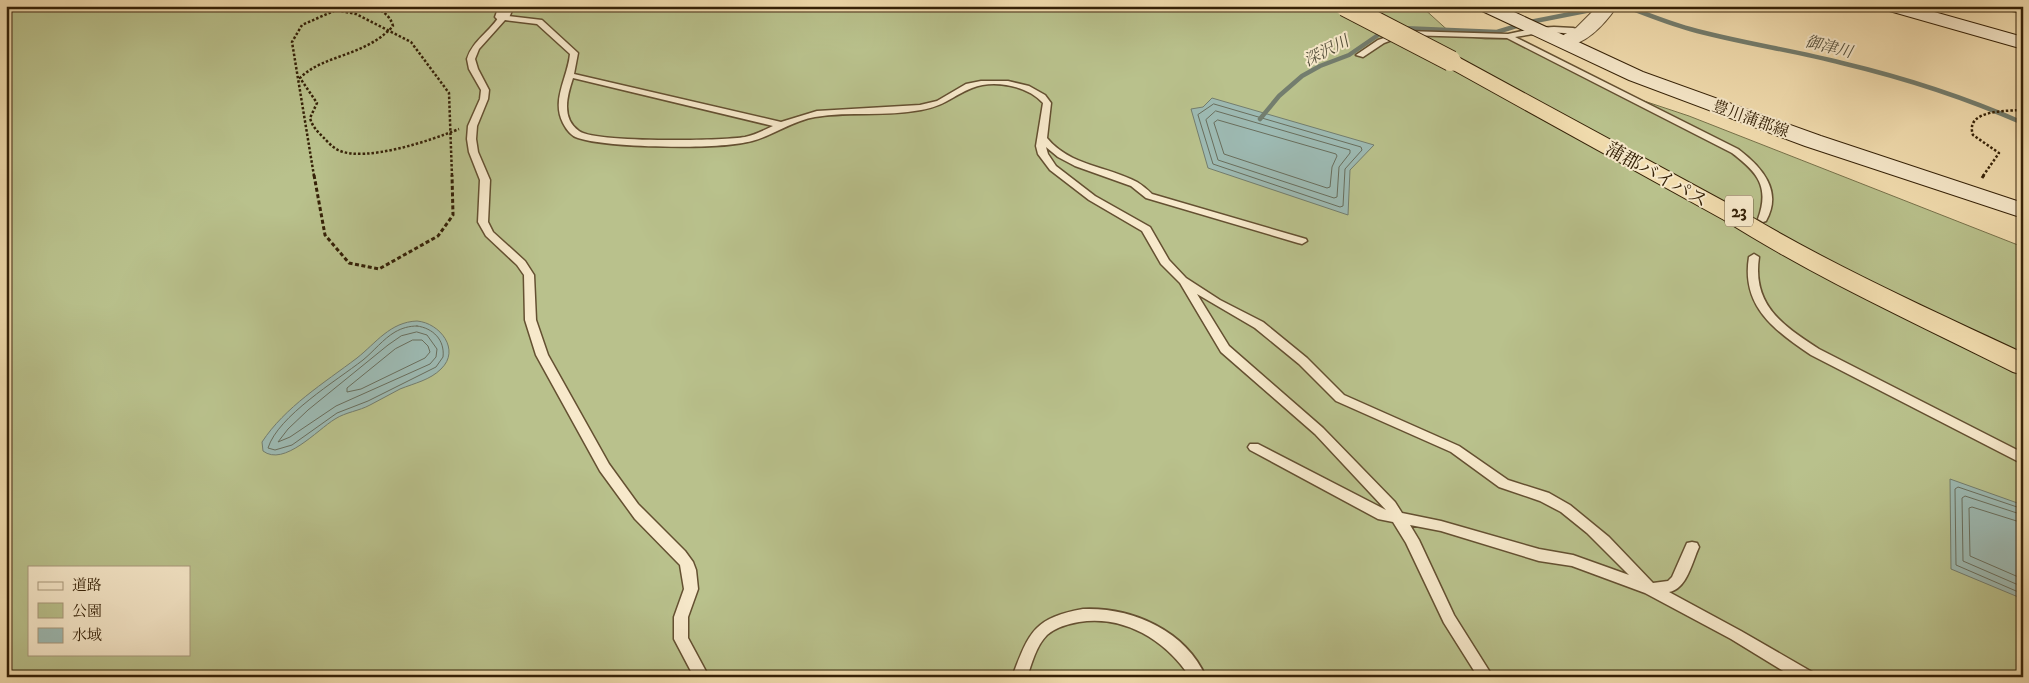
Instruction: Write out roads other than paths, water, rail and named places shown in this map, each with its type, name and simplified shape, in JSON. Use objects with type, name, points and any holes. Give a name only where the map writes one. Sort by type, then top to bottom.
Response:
[{"type":"highway","name":"蒲郡バイパス","points":[[1345,6],[1455,61],[1866,280],[2023,355]]},
{"type":"highway","name":"蒲郡バイパス","points":[[1354,6],[1732,215],[1776,242],[1842,277],[2023,365]]},
{"type":"highway","points":[[1842,277],[2023,379]]},
{"type":"main road","name":"豊川蒲郡線","points":[[1486,6],[1636,76],[1813,140],[2023,211]]},
{"type":"main road","points":[[1581,31],[1608,6]]},
{"type":"main road","points":[[1892,6],[2023,43]]},
{"type":"street","points":[[2010,6],[2023,9]]},
{"type":"lane","points":[[702,677],[681,639],[681,618],[690,589],[689,570],[686,562],[633,509],[618,489],[540,351],[530,317],[530,277],[526,269],[486,229],[482,215],[485,178],[482,168],[472,151],[471,140],[472,128],[485,98],[485,91],[470,60],[471,54],[500,24],[505,12],[534,20],[547,28],[574,53],[562,102],[562,110],[568,124],[581,137],[602,141],[732,141],[748,139],[781,125],[816,114],[877,112],[927,106],[948,100],[971,85],[991,82],[1020,86],[1042,97],[1047,103],[1041,136],[1043,154],[1052,168],[1092,198],[1146,229],[1165,262],[1182,280],[1225,349],[1336,449],[1384,500],[1412,540],[1449,619],[1486,677]]},
{"type":"lane","points":[[1360,55],[1379,42],[1394,35],[1405,33],[1429,32],[1484,37],[1508,36],[1540,29],[1581,31]]},
{"type":"lane","points":[[1508,36],[1736,151],[1748,160],[1764,180],[1768,200],[1764,219]]},
{"type":"lane","points":[[569,75],[781,125]]},
{"type":"lane","points":[[1041,136],[1046,143],[1061,155],[1078,164],[1134,184],[1149,196],[1302,241]]},
{"type":"lane","points":[[1754,256],[1750,278],[1754,292],[1762,307],[1793,338],[1815,352],[2023,459]]},
{"type":"lane","points":[[1182,280],[1216,302],[1258,325],[1303,360],[1340,398],[1455,448],[1467,455],[1498,481],[1540,495],[1564,508],[1589,527],[1650,589]]},
{"type":"lane","points":[[1254,447],[1383,514],[1442,526],[1539,555],[1573,560],[1650,589],[1736,635],[1807,677]]},
{"type":"lane","points":[[1650,589],[1672,586],[1677,582],[1692,547]]},
{"type":"lane","points":[[1019,677],[1030,648],[1047,627],[1067,618],[1093,615],[1120,618],[1148,627],[1182,655],[1199,677]]},
{"type":"water","points":[[1212,98],[1374,145],[1350,170],[1348,215],[1208,168],[1191,109],[1203,107]]},
{"type":"water","points":[[417,321],[425,323],[440,332],[448,346],[447,362],[437,373],[400,389],[366,407],[339,417],[290,451],[271,455],[263,451],[262,442],[271,429],[306,396],[357,358],[391,329],[407,322]]},
{"type":"water","points":[[1950,479],[2023,505],[2023,599],[1951,569]]},
{"type":"waterway","name":"御津川","points":[[1625,6],[1690,29],[1823,58],[1911,82],[1979,105],[2023,123]]},
{"type":"waterway","name":"深沢川","points":[[1401,28],[1497,32],[1530,22],[1601,8]]},
{"type":"waterway","name":"深沢川","points":[[1260,119],[1279,96],[1302,76],[1320,66],[1349,55],[1384,31]]}]
